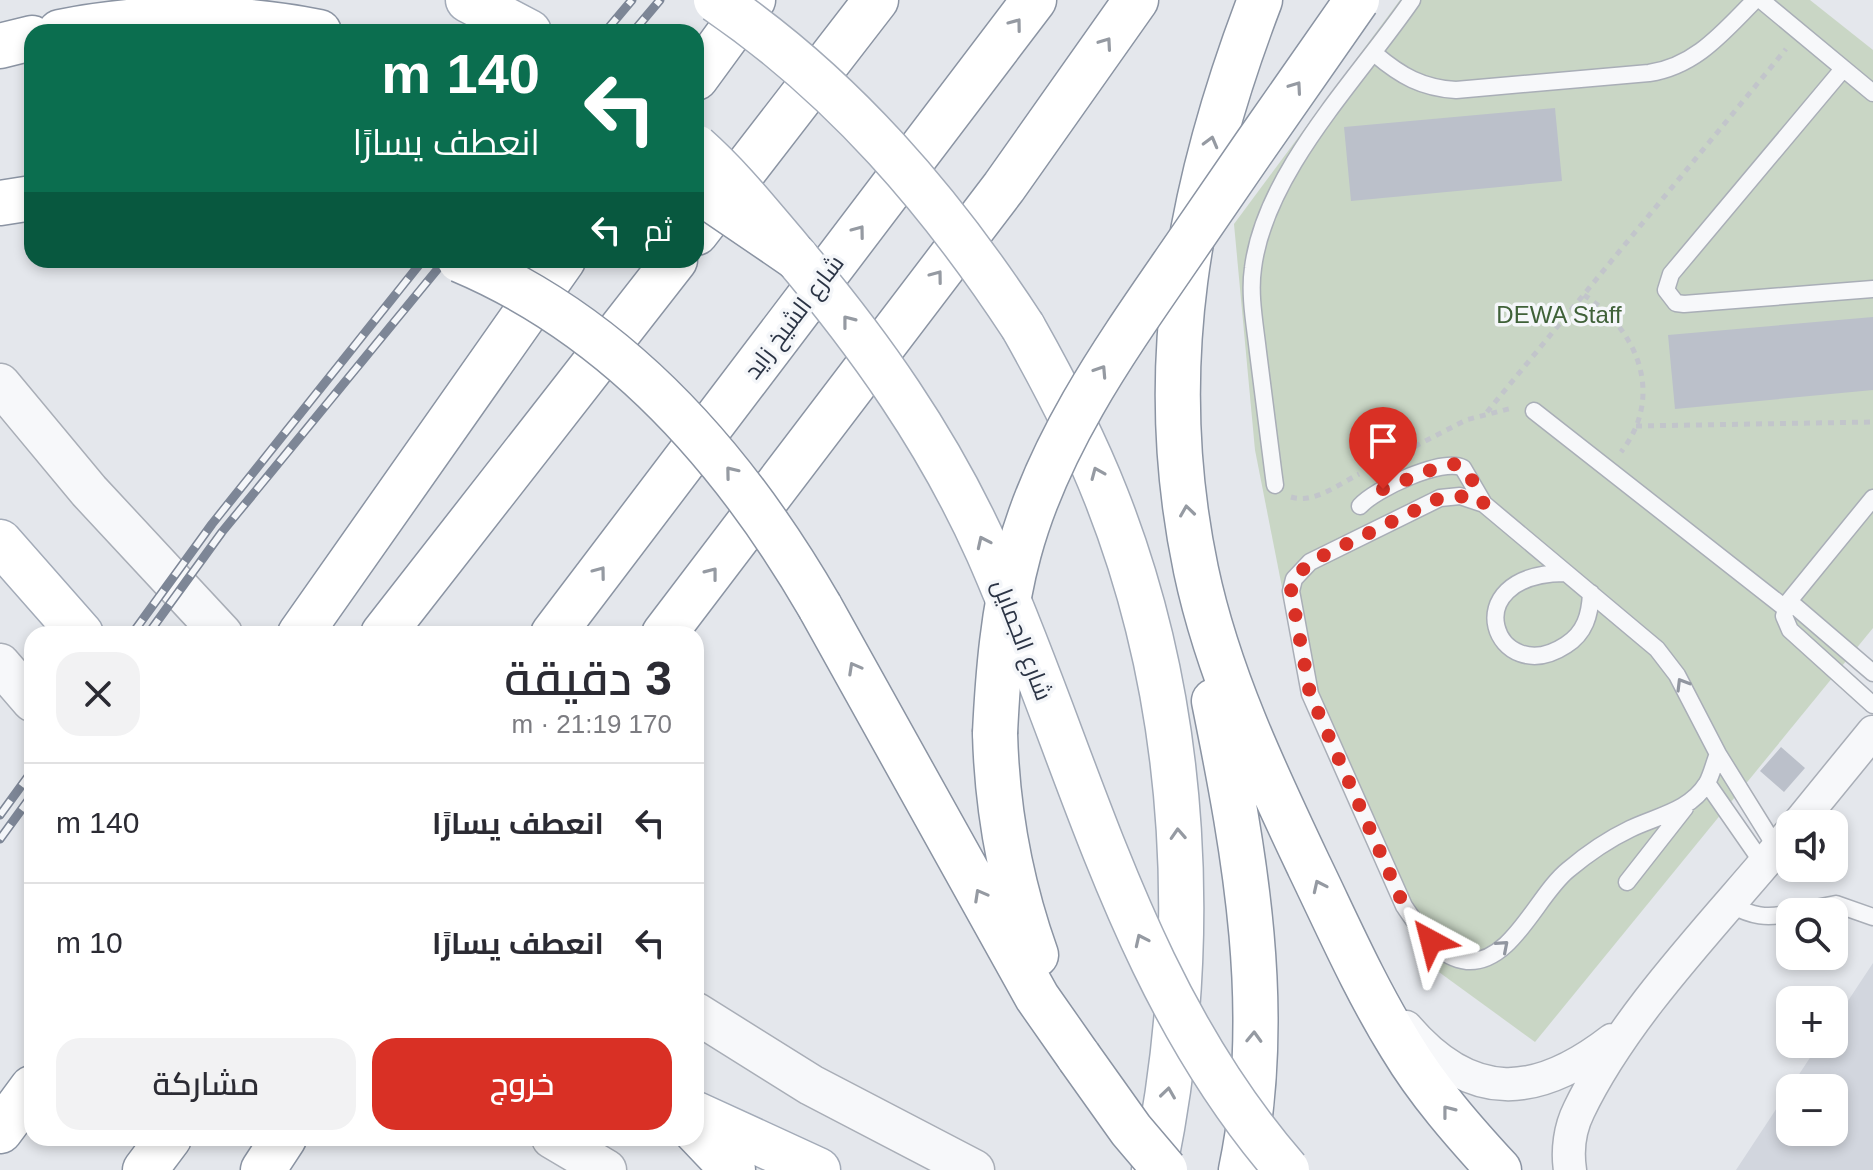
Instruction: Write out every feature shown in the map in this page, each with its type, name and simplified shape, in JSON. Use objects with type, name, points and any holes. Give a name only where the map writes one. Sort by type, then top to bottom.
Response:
[{"type":"main road","points":[[468,0],[514,24]]},
{"type":"main road","points":[[716,0],[780,48],[871,132],[953,225],[1023,327],[1082,438],[1123,541],[1145,616],[1170,739],[1176,802],[1180,926],[1173,1053],[1154,1170]]},
{"type":"main road","points":[[704,67],[753,0]]},
{"type":"main road","points":[[704,223],[876,0]]},
{"type":"main road","name":"شارع الشيخ زايد","points":[[559,626],[1034,0]]},
{"type":"main road","points":[[670,626],[1004,187],[1136,0]]},
{"type":"main road","points":[[1241,1170],[1254,1056],[1254,953],[1243,851],[1204,649],[1185,500],[1179,428],[1179,356],[1184,285],[1210,144],[1260,0]]},
{"type":"main road","points":[[1079,1057],[1021,913],[1002,824],[996,763],[997,687],[1004,626],[1019,551],[1051,465],[1094,383],[1357,0]]},
{"type":"main road","points":[[124,24],[192,21],[227,24]]},
{"type":"main road","name":"شارع الجمايل","points":[[704,155],[741,191],[886,369],[959,491],[989,555],[1141,943],[1198,1049],[1287,1170]]},
{"type":"main road","points":[[704,194],[797,258]]},
{"type":"main road","points":[[477,268],[516,287],[609,349],[652,385],[728,468],[792,559],[1025,976],[1131,1130],[1165,1170]]},
{"type":"main road","points":[[306,626],[557,268]]},
{"type":"main road","points":[[389,626],[669,268]]},
{"type":"main road","points":[[0,542],[74,626]]},
{"type":"main road","points":[[1196,571],[1226,671],[1263,769],[1359,972],[1401,1047],[1431,1090],[1499,1170]]},
{"type":"main road","points":[[0,1131],[24,1099]]},
{"type":"main road","points":[[704,1118],[818,1170]]},
{"type":"main road","points":[[704,1139],[733,1170]]},
{"type":"main road","points":[[145,1170],[163,1146]]},
{"type":"main road","points":[[263,1170],[279,1146]]},
{"type":"street","points":[[0,384],[89,491],[215,626]]},
{"type":"street","points":[[0,664],[24,692]]},
{"type":"street","points":[[1809,810],[1873,732]]},
{"type":"street","points":[[1570,1170],[1570,1135],[1578,1112],[1631,1026],[1776,850]]},
{"type":"street","points":[[1359,972],[1434,1057],[1461,1074],[1491,1083],[1523,1084],[1554,1078],[1582,1063],[1631,1026]]},
{"type":"street","points":[[704,1018],[811,1085],[974,1170]]},
{"type":"street","points":[[566,1146],[606,1170]]},
{"type":"lane","points":[[1275,485],[1253,309],[1252,271],[1259,233],[1272,197],[1292,164],[1412,0]]},
{"type":"lane","points":[[1375,54],[1412,82],[1456,90],[1666,70],[1699,55],[1758,0],[1873,93]]},
{"type":"lane","points":[[1843,69],[1671,274],[1666,290],[1676,303],[1684,304],[1873,289]]},
{"type":"lane","points":[[1534,411],[1873,673]]},
{"type":"lane","points":[[1360,506],[1383,489],[1449,463],[1463,468],[1484,504],[1657,649],[1677,675],[1718,754],[1776,847]]},
{"type":"lane","points":[[1484,504],[1460,496],[1431,502],[1310,562],[1294,579],[1291,591],[1302,664],[1321,722],[1404,906],[1416,925],[1448,955],[1467,961],[1487,958],[1505,948],[1539,900],[1565,872],[1595,848],[1689,803]]},
{"type":"lane","points":[[1873,498],[1787,604],[1790,630],[1873,705]]},
{"type":"lane","points":[[1565,573],[1529,577],[1501,594],[1494,609],[1494,624],[1500,638],[1511,650],[1525,656],[1541,655],[1573,641],[1587,619],[1591,593]]},
{"type":"lane","points":[[1627,882],[1707,783],[1718,754]]},
{"type":"lane","points":[[1707,783],[1776,848]]},
{"type":"lane","points":[[1731,905],[1751,915],[1776,917]]},
{"type":"lane","points":[[1848,908],[1873,917]]},
{"type":"path","points":[[1487,412],[1800,33]]},
{"type":"path","points":[[1584,295],[1605,309],[1623,328],[1635,351],[1642,375],[1642,401],[1636,426],[1624,449],[1607,468]]},
{"type":"path","points":[[1636,426],[1873,422]]},
{"type":"shaded area","points":[[1873,963],[1873,1170],[1736,1170],[1776,1109],[1776,1146],[1848,1146],[1848,1074],[1799,1074],[1810,1058],[1848,1058],[1848,1001]]},
{"type":"green space","name":"DEWA Staff","points":[[1400,0],[1810,0],[1873,50],[1873,628],[1535,1042],[1421,959],[1301,684],[1255,450],[1234,224]]},
{"type":"building","points":[[1555,108],[1562,181],[1351,201],[1344,127]]},
{"type":"building","points":[[1873,317],[1873,390],[1675,409],[1668,335]]},
{"type":"building","points":[[1781,747],[1805,768],[1784,792],[1760,771]]},
{"type":"railway","points":[[612,24],[632,0]]},
{"type":"railway","points":[[640,24],[660,0]]},
{"type":"railway","points":[[138,626],[212,524],[417,268]]},
{"type":"railway","points":[[154,626],[222,532],[438,268]]},
{"type":"railway","points":[[0,815],[24,782]]},
{"type":"railway","points":[[0,839],[24,806]]},
{"type":"route","points":[[1383,489],[1449,463],[1456,464],[1469,474],[1484,504],[1460,496],[1440,498],[1310,562],[1294,579],[1292,602],[1302,664],[1321,722],[1404,906],[1431,941]]}]
